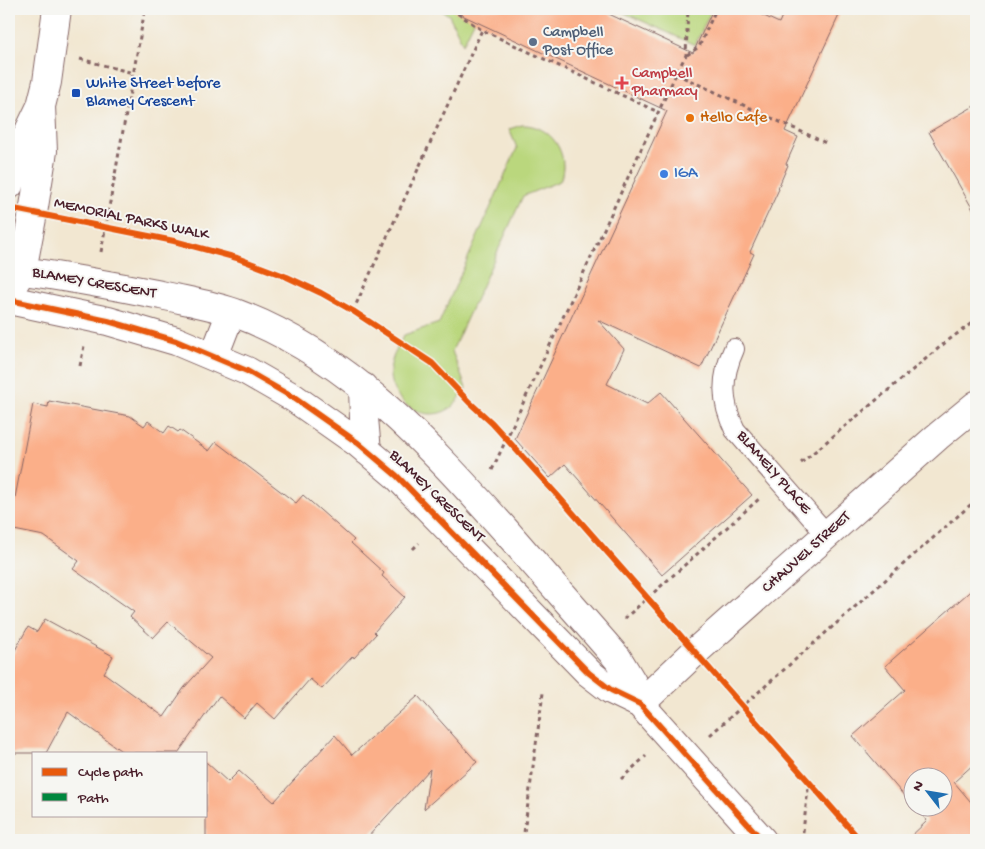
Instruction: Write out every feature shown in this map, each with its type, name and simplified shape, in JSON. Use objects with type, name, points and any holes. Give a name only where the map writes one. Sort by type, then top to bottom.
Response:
[{"type":"street","points":[[13,277],[43,151],[42,106],[58,9]]},
{"type":"street","points":[[9,185],[15,160],[42,106]]},
{"type":"street","name":"BLAMEY CRESCENT","points":[[13,277],[97,282],[194,302],[231,312],[294,341],[344,373],[398,417],[449,468],[602,639],[623,665],[640,704]]},
{"type":"street","name":"BLAMEY CRESCENT","points":[[9,300],[128,326],[183,344],[247,371],[294,398],[371,454],[405,484],[589,673],[612,690],[640,704],[762,840]]},
{"type":"street","points":[[214,356],[231,312]]},
{"type":"street","points":[[363,387],[364,418],[371,454],[396,455],[425,444]]},
{"type":"street","name":"CHAUVEL STREET","points":[[640,704],[827,535],[976,404]]},
{"type":"street","points":[[472,552],[499,524]]},
{"type":"lane","name":"BLAMELY PLACE","points":[[734,349],[724,380],[724,398],[738,434],[827,535]]},
{"type":"path","points":[[451,9],[482,30],[658,112]]},
{"type":"path","points":[[513,446],[504,436],[686,55],[688,9]]},
{"type":"path","points":[[686,55],[699,47],[716,9]]},
{"type":"path","points":[[360,316],[351,310],[482,30]]},
{"type":"path","points":[[50,55],[84,59],[133,74]]},
{"type":"path","points":[[676,74],[828,144]]},
{"type":"path","points":[[602,639],[779,481],[946,342],[976,320]]},
{"type":"path","points":[[687,755],[976,500]]},
{"type":"path","points":[[642,591],[654,605]]},
{"type":"path","points":[[523,840],[543,693]]},
{"type":"path","points":[[737,700],[750,714]]},
{"type":"path","points":[[802,774],[814,787]]},
{"type":"path","points":[[802,840],[809,781]]},
{"type":"path","points":[[843,840],[854,834],[847,825]]},
{"type":"green space","points":[[439,9],[480,9],[463,44],[449,15]]},
{"type":"green space","points":[[616,9],[712,9],[695,45]]},
{"type":"green space","points":[[522,125],[542,130],[550,135],[556,143],[563,161],[560,181],[523,196],[452,351],[466,388],[457,402],[449,409],[429,414],[418,412],[401,400],[395,391],[391,382],[390,371],[393,357],[404,335],[439,323],[517,148],[509,129]]},
{"type":"building","points":[[449,9],[598,9],[693,53],[713,9],[749,9],[779,23],[785,9],[842,9],[785,131],[798,137],[786,164],[788,165],[779,189],[750,252],[754,254],[701,368],[598,320],[624,349],[607,384],[647,404],[661,392],[752,495],[662,575],[565,464],[550,478],[515,439],[667,111]]},
{"type":"building","points":[[976,105],[976,215],[929,132]]},
{"type":"building","points":[[49,401],[130,416],[144,426],[148,421],[164,433],[169,426],[178,432],[180,430],[209,451],[216,442],[296,503],[303,495],[354,540],[351,543],[384,573],[382,576],[405,597],[374,632],[376,634],[322,689],[310,679],[275,719],[257,703],[244,718],[219,696],[179,752],[123,752],[68,712],[47,752],[9,753],[9,661],[28,627],[37,632],[45,619],[113,656],[104,673],[164,717],[184,688],[211,658],[168,622],[153,638],[130,617],[134,612],[73,569],[79,561],[44,536],[9,529],[33,404],[48,407]]},
{"type":"building","points":[[976,586],[976,762],[954,782],[976,808],[976,840],[907,840],[927,821],[923,816],[952,816],[952,766],[902,766],[902,793],[853,736],[905,690],[885,666]]},
{"type":"building","points":[[418,696],[477,762],[424,809],[430,769],[365,840],[206,840],[208,764],[228,782],[239,771],[274,802],[335,735],[352,755]]},
{"type":"cycle path","name":"MEMORIAL PARKS WALK","points":[[9,208],[174,241],[237,258],[287,277],[321,293],[353,311],[432,363],[492,423],[558,496],[860,840]]},
{"type":"cycle path","points":[[9,300],[108,321],[176,341],[247,371],[294,398],[358,443],[397,476],[589,673],[611,690],[640,704],[762,840]]},
{"type":"place","name":"Campbell Post Office","points":[[533,42]]},
{"type":"place","name":"Campbell Pharmacy","points":[[622,83]]},
{"type":"place","name":"White Street before Blamey Crescent","points":[[76,93]]},
{"type":"place","name":"Hello Cafe","points":[[690,118]]},
{"type":"place","name":"IGA","points":[[664,174]]}]
